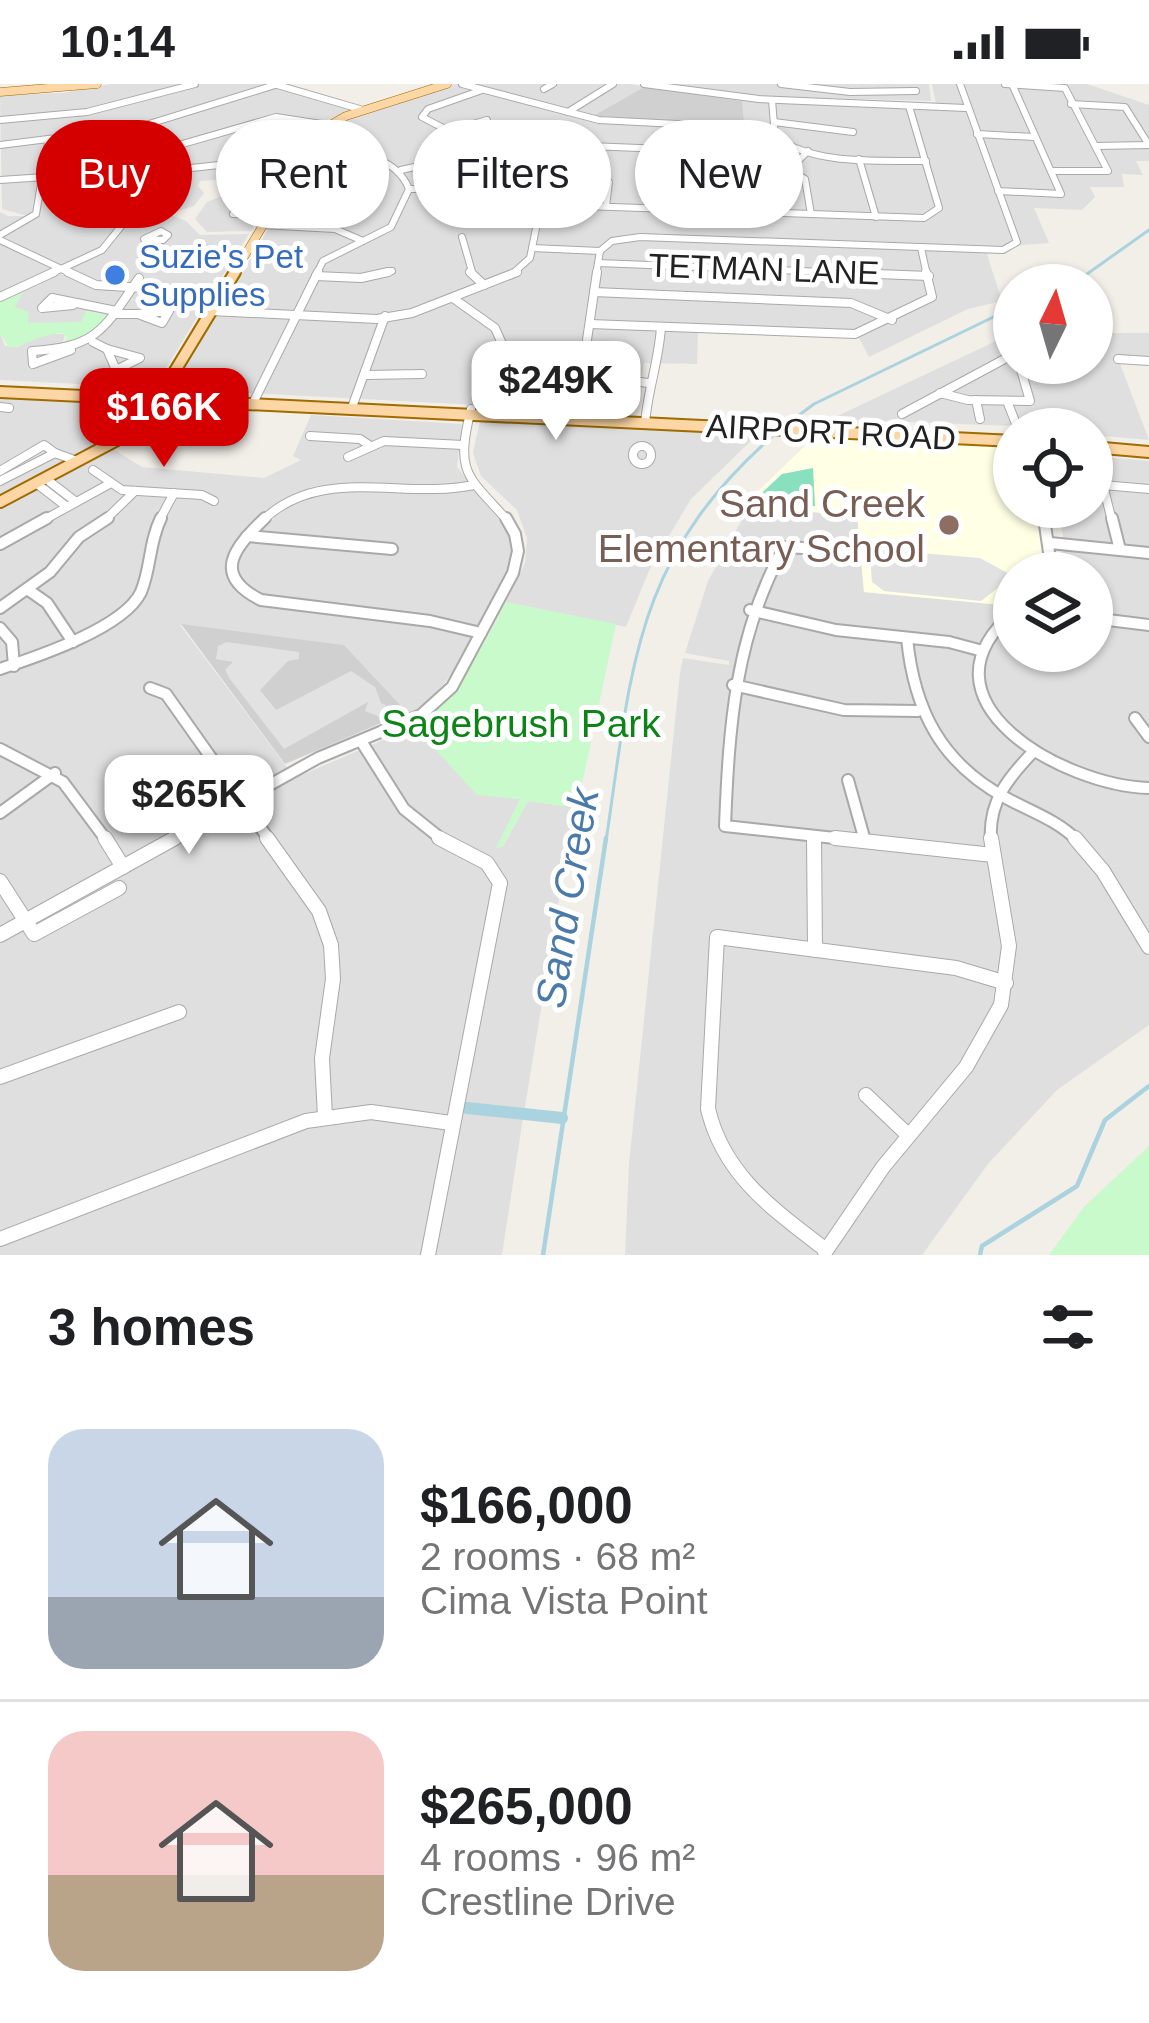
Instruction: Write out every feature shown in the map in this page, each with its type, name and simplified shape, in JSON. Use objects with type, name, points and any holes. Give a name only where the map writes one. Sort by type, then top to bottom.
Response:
[{"type":"main road","points":[[0,92],[97,84]]},
{"type":"main road","points":[[341,120],[447,84]]},
{"type":"main road","points":[[0,502],[142,422],[260,228]]},
{"type":"main road","name":"AIRPORT ROAD","points":[[0,389],[993,433]]},
{"type":"main road","points":[[1113,445],[1149,448]]},
{"type":"street","points":[[0,119],[87,112],[195,84]]},
{"type":"street","points":[[166,120],[275,84],[363,110]]},
{"type":"street","points":[[462,84],[602,120]]},
{"type":"street","points":[[568,112],[613,84]]},
{"type":"street","points":[[644,84],[772,100],[966,108]]},
{"type":"street","points":[[727,96],[728,84]]},
{"type":"street","points":[[648,383],[593,375],[584,360],[600,250],[610,240],[640,235],[985,251],[1017,242],[960,84]]},
{"type":"street","points":[[1008,84],[1065,88],[1108,172],[1052,171]]},
{"type":"street","points":[[998,191],[1061,194],[1008,84]]},
{"type":"street","points":[[780,85],[916,91]]},
{"type":"street","points":[[429,120],[420,114],[482,90]]},
{"type":"street","points":[[854,90],[855,104]]},
{"type":"street","points":[[772,100],[774,120]]},
{"type":"street","points":[[1072,104],[1125,107],[1149,147],[1096,146]]},
{"type":"street","points":[[803,214],[932,216],[939,211],[909,106]]},
{"type":"street","points":[[263,120],[302,120]]},
{"type":"street","points":[[611,121],[697,125],[710,129],[714,138],[709,148],[611,145]]},
{"type":"street","points":[[803,126],[853,132]]},
{"type":"street","points":[[977,134],[1034,136]]},
{"type":"street","points":[[0,146],[36,143]]},
{"type":"street","points":[[803,149],[860,159],[926,161]]},
{"type":"street","points":[[803,154],[808,151]]},
{"type":"street","points":[[860,159],[876,217]]},
{"type":"street","points":[[389,165],[400,170],[413,167]]},
{"type":"street","points":[[254,401],[316,276],[332,254],[394,224],[409,189],[400,170]]},
{"type":"street","points":[[803,177],[811,214]]},
{"type":"street","points":[[0,180],[36,179]]},
{"type":"street","points":[[409,189],[413,189]]},
{"type":"street","points":[[36,214],[0,237],[88,283],[222,293]]},
{"type":"street","points":[[123,240],[129,228]]},
{"type":"street","points":[[326,228],[363,241]]},
{"type":"street","points":[[211,311],[385,315],[453,298],[520,275],[538,228]]},
{"type":"street","points":[[462,237],[469,271],[484,285]]},
{"type":"street","points":[[0,297],[123,240],[144,239]]},
{"type":"street","points":[[532,248],[600,250]]},
{"type":"street","points":[[590,324],[847,335],[929,301],[933,293],[921,248]]},
{"type":"street","points":[[222,253],[245,254]]},
{"type":"street","name":"TETMAN LANE","points":[[598,263],[929,276]]},
{"type":"street","points":[[316,276],[361,278],[392,272]]},
{"type":"street","points":[[71,350],[93,342],[140,278]]},
{"type":"street","points":[[594,292],[851,303],[892,320]]},
{"type":"street","points":[[453,298],[496,328],[502,346]]},
{"type":"street","points":[[74,304],[138,314]]},
{"type":"street","points":[[353,406],[385,315]]},
{"type":"street","points":[[496,328],[510,323]]},
{"type":"street","points":[[645,420],[661,327]]},
{"type":"street","points":[[93,342],[107,349]]},
{"type":"street","points":[[1118,359],[1149,362]]},
{"type":"street","points":[[902,414],[993,365]]},
{"type":"street","points":[[365,375],[422,374]]},
{"type":"street","points":[[940,393],[976,400],[1030,401],[1025,384]]},
{"type":"street","points":[[976,400],[980,419]]},
{"type":"street","points":[[1007,401],[1009,408]]},
{"type":"street","points":[[112,406],[142,422]]},
{"type":"street","points":[[0,934],[241,800],[400,727],[429,710],[452,687],[518,559],[513,525],[474,484],[462,462],[470,412]]},
{"type":"street","points":[[310,436],[360,439],[368,445]]},
{"type":"street","points":[[0,471],[44,445],[77,461]]},
{"type":"street","points":[[348,457],[368,445],[463,445]]},
{"type":"street","points":[[0,481],[56,453]]},
{"type":"street","points":[[93,470],[135,491],[202,495],[214,501]]},
{"type":"street","points":[[41,481],[71,504]]},
{"type":"street","points":[[0,544],[111,483]]},
{"type":"street","points":[[474,484],[439,492],[319,486],[278,503],[247,536],[230,570],[234,583],[252,598],[430,621],[481,633]]},
{"type":"street","points":[[1120,550],[1103,485],[1149,490]]},
{"type":"street","points":[[0,608],[55,567],[84,533],[124,507],[135,491]]},
{"type":"street","points":[[0,669],[73,642],[113,621],[138,595],[151,537],[173,493]]},
{"type":"street","points":[[1047,528],[1051,552]]},
{"type":"street","points":[[247,536],[392,549]]},
{"type":"street","points":[[1050,543],[1149,553]]},
{"type":"street","points":[[842,550],[784,547],[749,610],[734,685],[725,826],[993,855]]},
{"type":"street","points":[[503,559],[518,559]]},
{"type":"street","points":[[27,589],[47,603],[73,642]]},
{"type":"street","points":[[749,610],[836,630],[979,650]]},
{"type":"street","points":[[1113,621],[1149,625]]},
{"type":"street","points":[[993,627],[979,650],[977,676],[986,701],[1008,731],[1033,752],[1091,780],[1149,788]]},
{"type":"street","points":[[0,628],[11,642],[14,666]]},
{"type":"street","points":[[907,638],[918,711],[952,758],[995,792],[1049,818],[1082,843],[1149,947]]},
{"type":"street","points":[[734,685],[844,710],[918,711]]},
{"type":"street","points":[[150,688],[166,694],[320,911],[333,946],[335,972],[322,1061],[325,1117]]},
{"type":"street","points":[[418,700],[429,710]]},
{"type":"street","points":[[1135,718],[1149,737]]},
{"type":"street","points":[[361,741],[382,780],[418,824],[501,866],[428,1255]]},
{"type":"street","points":[[0,749],[55,773],[77,791],[121,890],[34,934],[0,881]]},
{"type":"street","points":[[1006,983],[956,968],[716,937],[708,1109],[714,1137],[738,1177],[825,1252],[908,1135],[975,1057],[1006,983],[1008,915],[988,814],[995,792],[1033,752]]},
{"type":"street","points":[[0,812],[55,773]]},
{"type":"street","points":[[848,780],[865,842]]},
{"type":"street","points":[[814,837],[815,950]]},
{"type":"street","points":[[0,1077],[179,1012]]},
{"type":"street","points":[[866,1096],[908,1135]]},
{"type":"street","points":[[0,1239],[290,1125],[371,1112],[452,1123]]},
{"type":"shaded area","points":[[110,84],[268,84],[355,109],[328,120],[216,120],[216,180],[200,181],[204,193],[192,207],[192,120],[36,120],[36,228],[192,227],[200,235],[249,234],[214,290],[106,284],[63,266],[0,293],[0,212],[28,216],[2,209],[0,95],[63,93]]},
{"type":"shaded area","points":[[455,84],[644,87],[593,116],[635,120],[635,228],[803,228],[803,120],[743,120],[742,101],[937,109],[932,84],[1087,84],[1149,105],[1149,161],[1136,161],[1143,175],[1122,174],[1124,187],[1090,187],[1095,197],[1082,210],[1034,208],[1049,243],[985,248],[993,273],[993,303],[968,309],[869,357],[856,332],[698,326],[697,364],[644,363],[635,408],[538,403],[536,408],[173,389],[269,228],[389,228],[389,120],[347,120]]},
{"type":"shaded area","points":[[661,84],[929,84],[931,101],[755,96]]},
{"type":"shaded area","points":[[644,87],[742,101],[744,120],[668,120],[593,116]]},
{"type":"shaded area","points":[[216,198],[216,228],[251,231],[207,232],[195,219],[207,202]]},
{"type":"shaded area","points":[[61,274],[93,288],[210,296],[154,388],[0,380],[0,333],[5,346],[18,347],[39,334],[65,334],[62,346],[98,331],[104,314],[87,311],[81,322],[67,325],[28,323],[25,311],[14,307],[23,292]]},
{"type":"shaded area","points":[[1113,333],[1149,333],[1149,363],[1119,361],[1149,440],[1113,437],[1113,408],[993,408],[993,425],[831,419],[993,342],[993,384],[1113,384]]},
{"type":"shaded area","points":[[0,395],[146,405],[110,438],[0,495]]},
{"type":"shaded area","points":[[311,415],[462,424],[457,467],[507,528],[512,552],[507,572],[453,672],[432,699],[409,714],[344,645],[180,625],[295,778],[415,726],[477,794],[521,799],[498,847],[503,846],[528,801],[574,807],[524,1113],[462,1109],[523,1118],[502,1255],[0,1255],[0,509],[113,449],[142,467],[264,478],[301,460],[293,456]]},
{"type":"shaded area","points":[[480,421],[758,434],[691,499],[651,566],[626,627],[506,602],[525,563],[527,538],[517,510],[481,476],[473,453]]},
{"type":"shaded area","name":"Sand Creek Elementary School","points":[[816,435],[993,445],[993,528],[1041,528],[1046,552],[993,552],[993,604],[864,592],[857,515],[742,507]]},
{"type":"shaded area","points":[[1113,458],[1149,461],[1149,1025],[1057,1090],[988,1164],[922,1255],[625,1255],[629,1164],[680,673],[683,658],[729,665],[729,661],[685,653],[708,581],[740,523],[752,509],[858,515],[864,592],[993,604],[993,672],[1113,672],[1113,552],[1063,552],[1062,528],[1113,528]]},
{"type":"shaded area","points":[[884,550],[980,558],[993,565],[993,592],[981,601],[884,591],[872,582],[870,557]]},
{"type":"shaded area","points":[[181,624],[344,645],[407,712],[285,764]]},
{"type":"shaded area","points":[[226,642],[299,652],[299,659],[288,661],[260,690],[276,710],[351,671],[375,687],[386,705],[380,717],[365,711],[368,702],[284,749],[230,679],[225,670],[233,662],[216,659],[218,646]]},
{"type":"green space","points":[[23,292],[14,307],[29,312],[28,323],[81,322],[86,311],[107,315],[98,331],[61,348],[67,337],[63,333],[9,348],[0,333],[0,299]]},
{"type":"green space","points":[[813,468],[815,506],[748,506],[782,474]]},
{"type":"green space","name":"Sagebrush Park","points":[[506,602],[616,624],[577,808],[528,801],[502,847],[496,848],[520,799],[477,795],[415,727],[457,686]]},
{"type":"green space","points":[[1149,1146],[1149,1255],[1049,1255],[1084,1207]]},
{"type":"waterway","name":"Sand Creek","points":[[1101,264],[1149,230]]},
{"type":"waterway","name":"Sand Creek","points":[[787,424],[814,404],[993,317]]},
{"type":"waterway","name":"Sand Creek","points":[[606,841],[633,669],[666,572],[692,526],[728,480],[775,434]]},
{"type":"waterway","name":"Sand Creek","points":[[543,1255],[606,838]]},
{"type":"waterway","points":[[980,1255],[982,1246],[1077,1186],[1105,1120],[1149,1086]]},
{"type":"waterway","points":[[467,1108],[562,1118]]},
{"type":"place","name":"Suzie's Pet Supplies","points":[[115,275]]},
{"type":"place","name":"Sand Creek Elementary School","points":[[949,525]]}]
